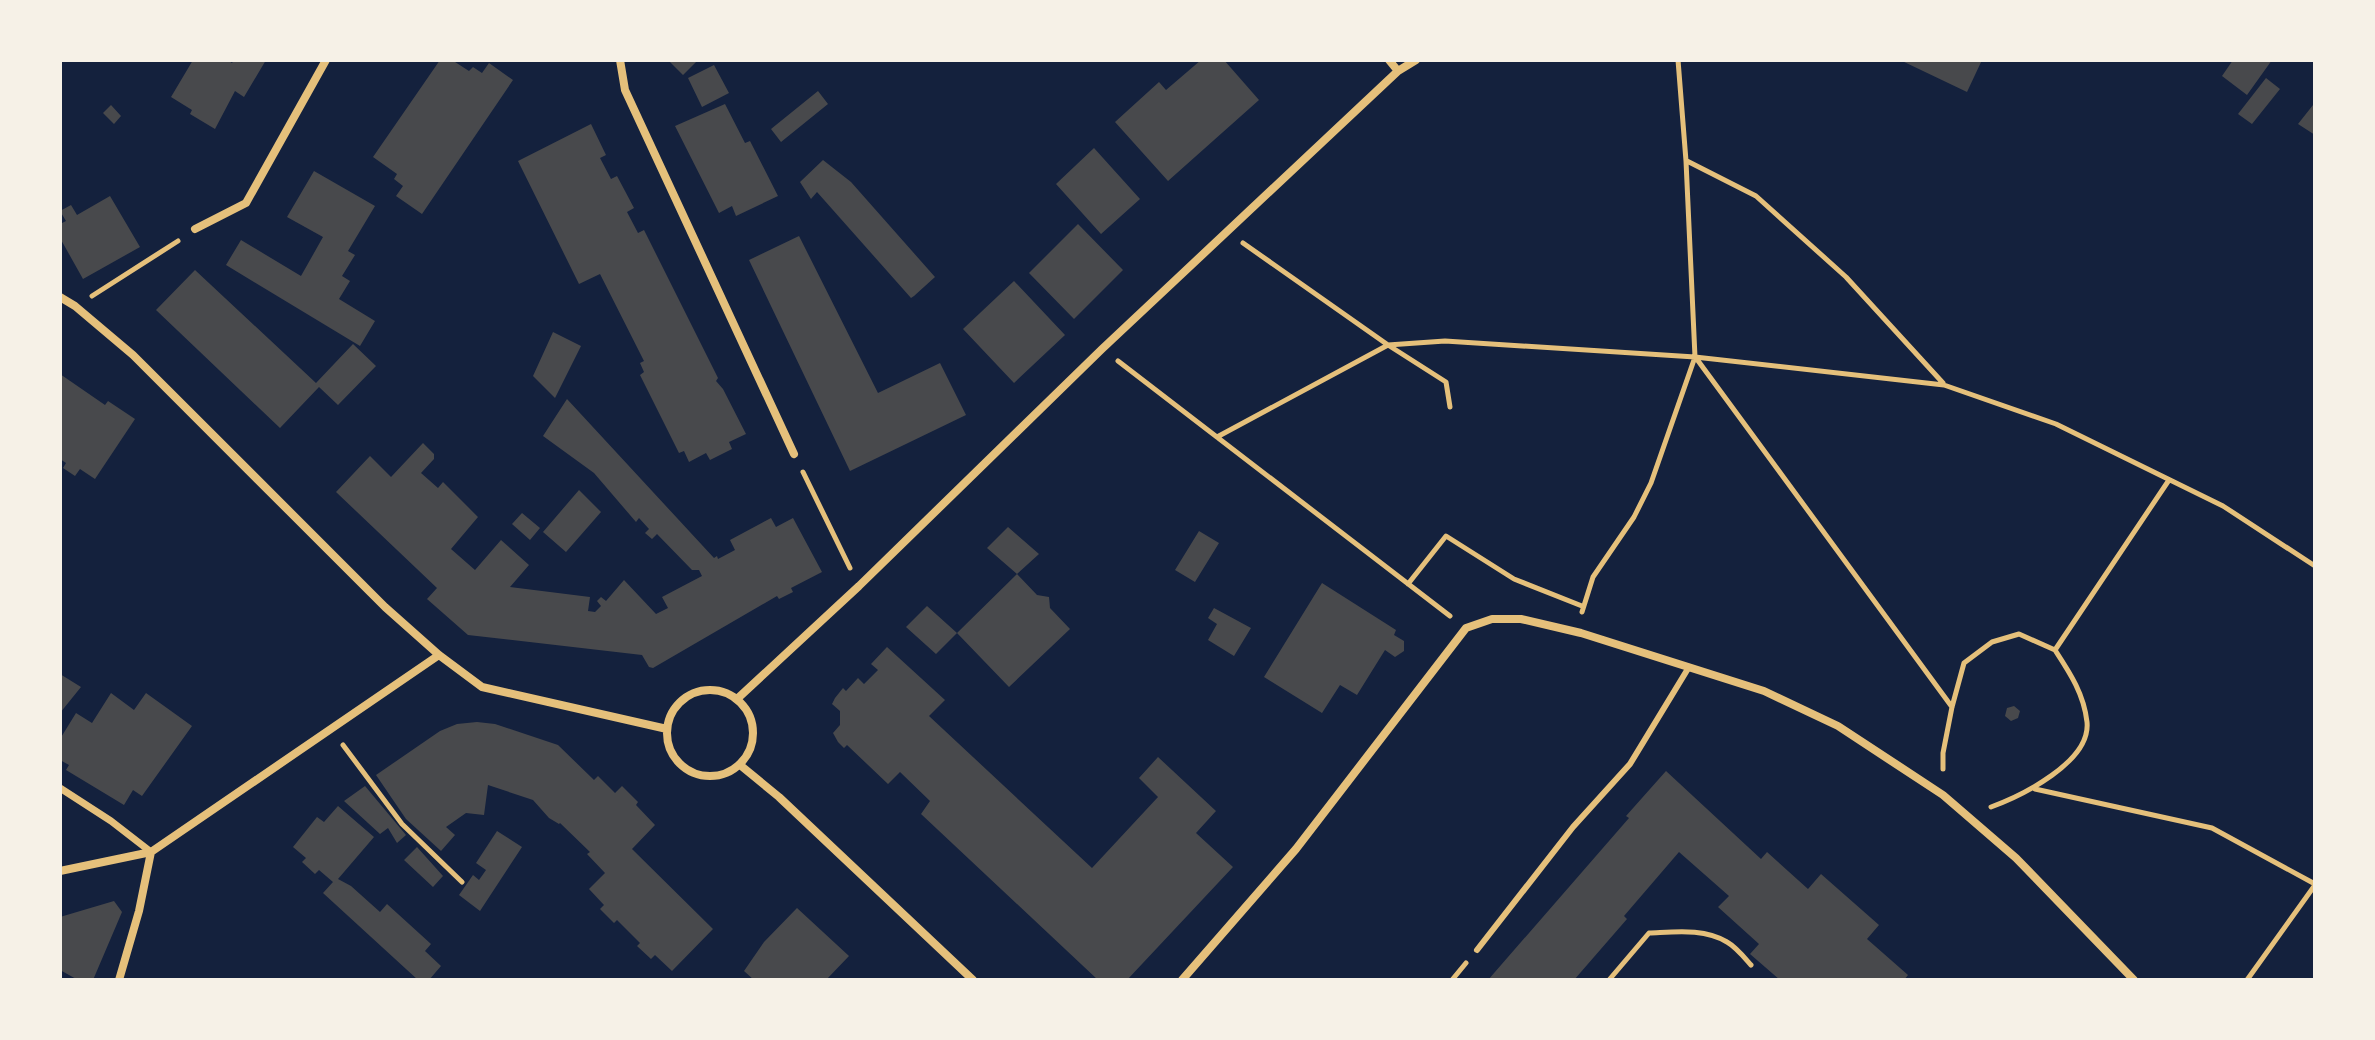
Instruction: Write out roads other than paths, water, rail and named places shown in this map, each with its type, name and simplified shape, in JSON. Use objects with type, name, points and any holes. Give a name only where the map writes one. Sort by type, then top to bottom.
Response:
[{"type":"street","points":[[195,229],[246,203],[326,60]]},
{"type":"street","points":[[620,60],[625,90],[794,454]]},
{"type":"street","points":[[1389,60],[1398,71]]},
{"type":"street","points":[[737,699],[859,586],[1227,231],[1398,71],[1416,60]]},
{"type":"street","points":[[60,297],[75,306],[168,388],[385,607],[439,655],[482,687],[667,729]]},
{"type":"street","points":[[1182,980],[1296,849],[1466,628],[1492,619],[1521,619],[1581,633],[1764,691],[1838,726],[1943,795],[1967,815],[2016,858],[2134,980]]},
{"type":"street","points":[[60,871],[151,852],[439,655]]},
{"type":"street","points":[[702,690],[721,691],[737,699],[749,714],[754,731],[751,749],[740,765],[725,774],[708,777],[691,772],[678,762],[669,746],[667,729],[673,711],[685,698],[702,690]]},
{"type":"street","points":[[740,765],[779,797],[973,980]]},
{"type":"street","points":[[60,788],[151,852]]},
{"type":"street","points":[[119,980],[139,911],[151,852]]},
{"type":"lane","points":[[1477,950],[1573,827],[1630,764],[1689,667]]}]
